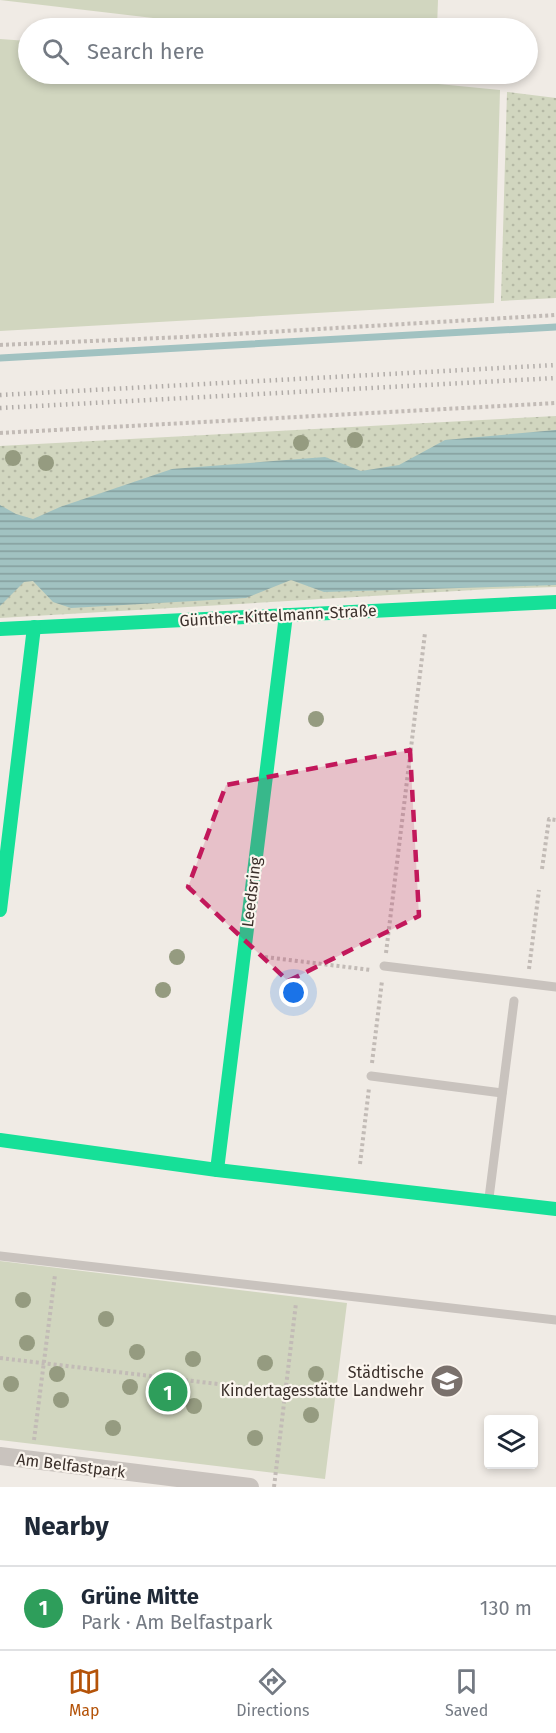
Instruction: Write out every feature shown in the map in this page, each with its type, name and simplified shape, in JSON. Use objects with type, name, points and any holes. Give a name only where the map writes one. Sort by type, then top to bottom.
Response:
[{"type":"street","name":"Günther-Kittelmann-Straße","points":[[0,629],[556,602]]},
{"type":"street","name":"Leedsring","points":[[216,1170],[286,615]]},
{"type":"street","points":[[0,910],[34,627]]},
{"type":"street","points":[[0,1140],[216,1170],[556,1209]]},
{"type":"street","name":"Am Belfastpark","points":[[0,1456],[250,1487]]},
{"type":"lane","points":[[384,969],[556,987]]},
{"type":"lane","points":[[489,1201],[514,1001]]},
{"type":"lane","points":[[371,1076],[502,1093]]},
{"type":"lane","points":[[0,1256],[556,1320]]},
{"type":"path","points":[[0,345],[184,337],[556,315]]},
{"type":"path","points":[[0,433],[556,403]]},
{"type":"path","points":[[357,1186],[428,608]]},
{"type":"path","points":[[542,869],[549,819],[556,820]]},
{"type":"path","points":[[528,983],[539,890]]},
{"type":"path","points":[[243,954],[384,969]]},
{"type":"path","points":[[32,1460],[55,1274],[44,1273]]},
{"type":"path","points":[[274,1487],[296,1303],[285,1301]]},
{"type":"path","points":[[0,1358],[286,1392]]},
{"type":"highlighted area","points":[[410,750],[419,916],[288,981],[188,887],[226,785]]},
{"type":"green space","points":[[0,0],[438,0],[437,18],[153,18]]},
{"type":"green space","points":[[0,39],[18,40],[18,84],[438,84],[500,90],[494,303],[0,331]]},
{"type":"green space","points":[[507,92],[556,98],[556,298],[501,301]]},
{"type":"green space","points":[[556,416],[556,587],[0,618],[0,446]]},
{"type":"green space","points":[[0,1261],[347,1303],[325,1479],[0,1440]]},
{"type":"water","points":[[556,430],[556,585],[324,592],[291,580],[246,598],[71,608],[53,602],[33,581],[24,582],[0,606],[0,505],[16,514],[33,519],[60,507],[172,469],[325,457],[361,471],[399,465],[445,440]]},
{"type":"waterway","points":[[0,358],[556,327]]},
{"type":"railway","points":[[0,395],[556,365]]},
{"type":"railway","points":[[0,408],[556,378]]},
{"type":"traffic: fast","points":[[0,629],[556,602]]},
{"type":"traffic: fast","points":[[217,1170],[286,615]]},
{"type":"traffic: fast","points":[[0,910],[34,627]]},
{"type":"traffic: fast","points":[[0,1140],[217,1170],[556,1209]]},
{"type":"place","name":"Städtische Kindertagesstätte Landwehr","points":[[447,1381]]},
{"type":"place","name":"Grüne Mitte","points":[[168,1392]]}]
